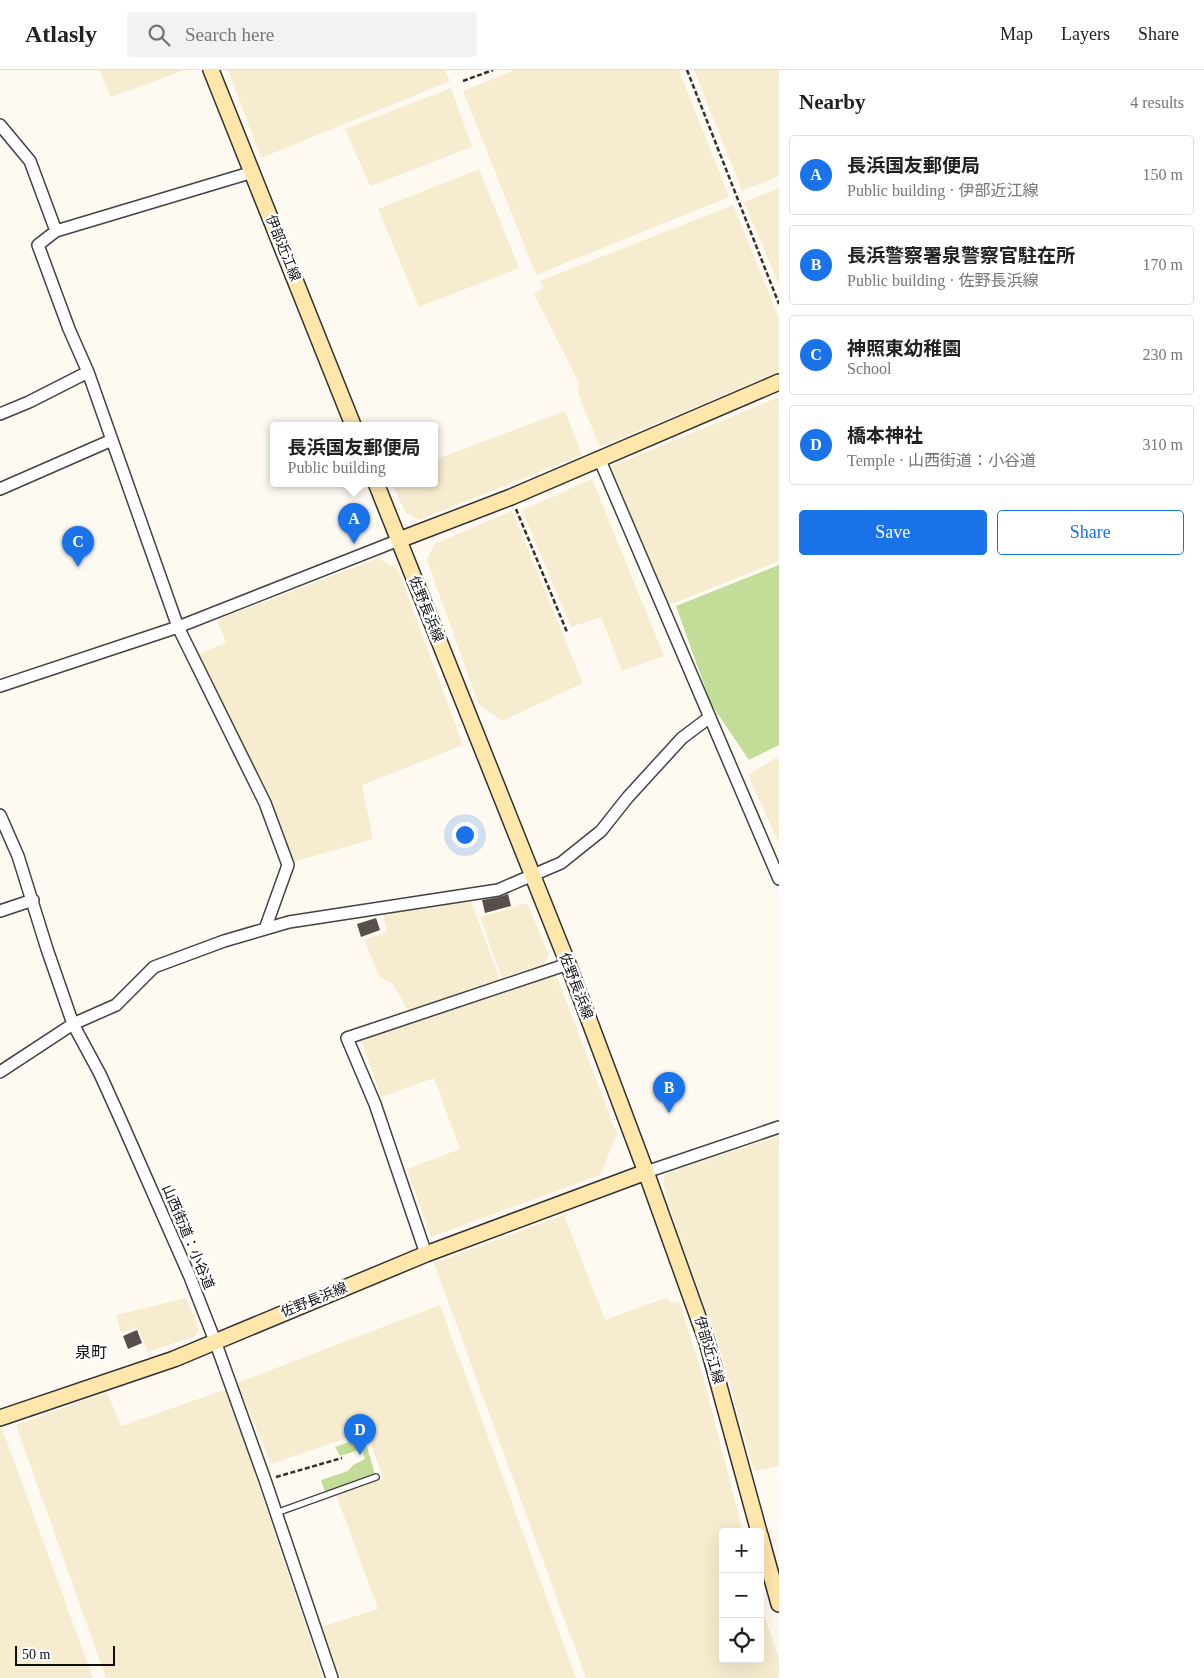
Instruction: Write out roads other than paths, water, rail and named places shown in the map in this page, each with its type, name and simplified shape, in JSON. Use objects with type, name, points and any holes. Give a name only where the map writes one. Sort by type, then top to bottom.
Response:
[{"type":"main road","name":"伊部近江線","points":[[211,70],[353,422]]},
{"type":"main road","points":[[378,487],[399,540],[511,496],[779,382]]},
{"type":"main road","name":"佐野長浜線","points":[[0,1418],[174,1359],[426,1254],[646,1172],[568,964],[399,540]]},
{"type":"main road","name":"伊部近江線","points":[[646,1172],[708,1342],[759,1528]]},
{"type":"main road","name":"伊部近江線","points":[[764,1548],[779,1604]]},
{"type":"street","points":[[0,125],[30,161],[56,230]]},
{"type":"street","points":[[252,172],[56,230],[38,245],[69,328],[88,372],[178,628],[265,804],[288,866],[265,929]]},
{"type":"street","points":[[0,414],[29,402],[88,372]]},
{"type":"street","points":[[0,489],[112,440]]},
{"type":"street","points":[[599,458],[779,879]]},
{"type":"street","points":[[0,686],[178,628],[399,540]]},
{"type":"street","points":[[0,1072],[73,1024],[116,1005],[154,967],[224,941],[289,922],[498,890],[561,863],[600,831],[682,738],[710,717]]},
{"type":"street","name":"山西街道：小谷道","points":[[0,815],[18,856],[33,900],[46,949],[73,1024],[100,1074],[190,1277],[215,1341],[265,1480],[332,1678]]},
{"type":"street","points":[[0,911],[33,900]]},
{"type":"street","points":[[426,1254],[375,1104],[347,1038],[568,964]]},
{"type":"street","points":[[646,1172],[779,1127]]},
{"type":"lane","points":[[276,1513],[376,1477]]},
{"type":"place","name":"長浜国友郵便局","points":[[354,544]]},
{"type":"place","name":"神照東幼稚園","points":[[78,567]]},
{"type":"place","name":"長浜警察署泉警察官駐在所","points":[[669,1113]]},
{"type":"place","name":"橋本神社","points":[[360,1455]]},
{"type":"district","name":"泉町","points":[[91,1352]]}]
